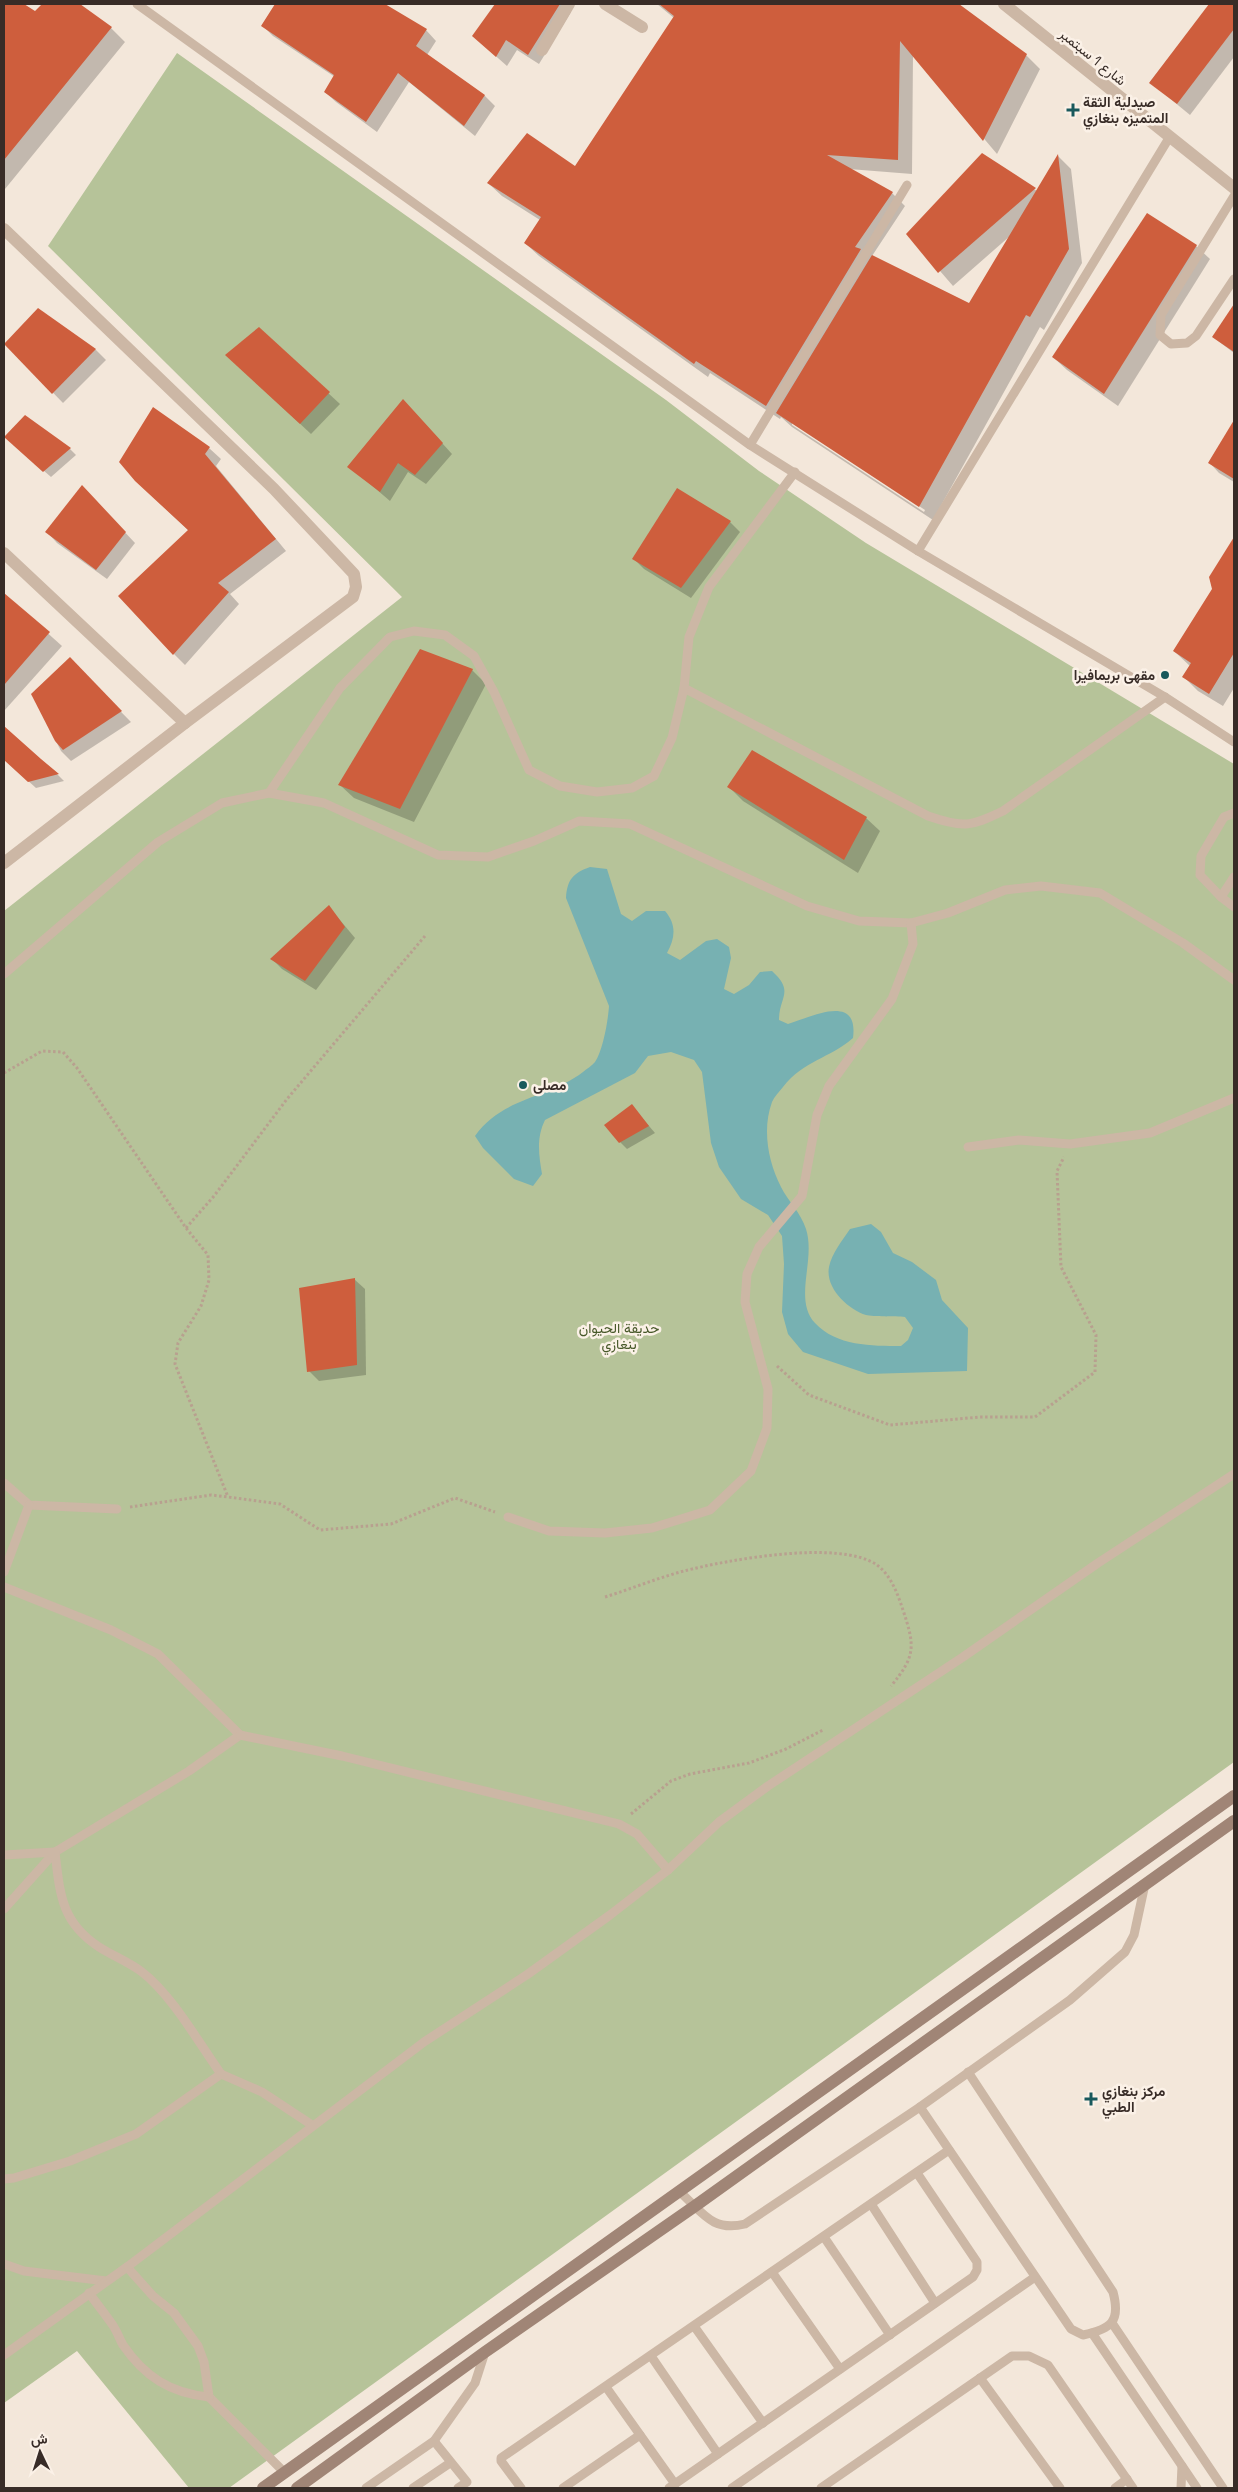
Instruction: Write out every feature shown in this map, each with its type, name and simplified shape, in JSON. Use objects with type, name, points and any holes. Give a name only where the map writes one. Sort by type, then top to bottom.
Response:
[{"type":"main road","points":[[263,2488],[1234,1796]]},
{"type":"main road","points":[[296,2488],[1234,1821]]},
{"type":"street","points":[[542,50],[569,4]]},
{"type":"street","points":[[605,4],[642,27]]},
{"type":"street","name":"شارع 1 سبتمبر","points":[[1004,4],[1169,138],[1234,188]]},
{"type":"street","points":[[4,229],[274,489],[354,574],[356,587],[353,597],[185,723],[4,863]]},
{"type":"street","points":[[4,553],[185,723]]},
{"type":"lane","points":[[137,4],[750,445],[918,551],[1166,697],[1234,742]]},
{"type":"lane","points":[[918,551],[1169,138]]},
{"type":"lane","points":[[750,445],[907,184]]},
{"type":"lane","points":[[1234,196],[1161,315],[1160,335],[1171,344],[1186,343],[1196,336],[1234,279]]},
{"type":"lane","points":[[269,793],[340,688],[390,637],[414,631],[445,635],[474,656],[494,692],[529,770],[560,786],[597,792],[632,788],[654,776],[672,738],[684,688],[689,637],[709,587],[795,472]]},
{"type":"lane","points":[[684,688],[928,816],[956,826],[982,821],[1003,811],[1166,697]]},
{"type":"lane","points":[[4,974],[158,842],[222,803],[269,793],[324,803],[438,854],[488,856],[534,841],[578,821],[630,824],[807,906],[859,921],[911,924],[1005,890],[1041,886],[1100,893],[1183,943],[1234,980]]},
{"type":"lane","points":[[1234,813],[1224,817],[1201,856],[1200,875],[1220,897],[1234,907]]},
{"type":"lane","points":[[1220,897],[1234,877]]},
{"type":"lane","points":[[508,1517],[549,1531],[605,1534],[652,1528],[710,1510],[751,1470],[767,1428],[768,1389],[745,1302],[747,1274],[759,1248],[798,1203],[806,1184],[810,1147],[817,1115],[829,1086],[892,999],[913,944],[911,924]]},
{"type":"lane","points":[[968,1147],[1019,1140],[1070,1144],[1150,1133],[1234,1098]]},
{"type":"lane","points":[[4,2355],[127,2267],[424,2042],[528,1974],[668,1870],[719,1822],[768,1786],[1234,1474]]},
{"type":"lane","points":[[4,1483],[29,1505],[117,1509]]},
{"type":"lane","points":[[4,1572],[29,1505]]},
{"type":"lane","points":[[4,1587],[111,1630],[158,1654],[240,1735],[342,1756],[619,1824],[637,1834],[668,1870]]},
{"type":"lane","points":[[4,1910],[55,1852],[189,1772],[240,1735]]},
{"type":"lane","points":[[55,1852],[60,1900],[74,1927],[98,1946],[142,1972],[160,1990],[221,2074],[262,2092],[312,2125]]},
{"type":"lane","points":[[4,1855],[55,1852]]},
{"type":"lane","points":[[680,2192],[718,2226],[730,2228],[745,2224],[920,2107],[1070,2000],[1125,1952],[1134,1935],[1145,1884]]},
{"type":"lane","points":[[920,2107],[1071,2329],[1083,2335],[1092,2333],[1112,2323],[1118,2309],[1113,2292],[968,2072]]},
{"type":"lane","points":[[4,2179],[14,2178],[70,2161],[136,2134],[221,2074]]},
{"type":"lane","points":[[521,2488],[501,2461],[502,2458],[950,2150]]},
{"type":"lane","points":[[606,2387],[640,2435],[672,2486],[973,2277],[977,2270],[976,2262],[917,2174]]},
{"type":"lane","points":[[871,2204],[935,2303]]},
{"type":"lane","points":[[824,2236],[890,2335]]},
{"type":"lane","points":[[4,2264],[24,2271],[106,2281]]},
{"type":"lane","points":[[127,2267],[153,2296],[174,2312],[198,2346],[204,2362],[208,2397],[284,2473]]},
{"type":"lane","points":[[772,2272],[840,2369]]},
{"type":"lane","points":[[732,2488],[1035,2277]]},
{"type":"lane","points":[[89,2294],[113,2325],[122,2344],[139,2365],[166,2387],[186,2395],[208,2397]]},
{"type":"lane","points":[[1112,2323],[1223,2488]]},
{"type":"lane","points":[[694,2326],[763,2423]]},
{"type":"lane","points":[[1092,2333],[1197,2488]]},
{"type":"lane","points":[[366,2488],[434,2441],[475,2383],[485,2352]]},
{"type":"lane","points":[[651,2356],[718,2454]]},
{"type":"lane","points":[[821,2488],[1012,2356],[1029,2356],[1048,2365],[1133,2488]]},
{"type":"lane","points":[[980,2378],[1060,2488]]},
{"type":"lane","points":[[563,2488],[640,2435]]},
{"type":"lane","points":[[434,2441],[467,2482],[458,2488]]},
{"type":"lane","points":[[413,2488],[450,2463]]},
{"type":"lane","points":[[1181,2488],[1182,2466]]},
{"type":"lane","points":[[1115,2488],[1127,2479]]},
{"type":"path","points":[[186,1228],[214,1196],[287,1099],[425,936]]},
{"type":"path","points":[[4,1073],[42,1051],[63,1052],[77,1068],[186,1228],[208,1256],[209,1280],[201,1306],[178,1343],[175,1364],[228,1497]]},
{"type":"path","points":[[756,1347],[810,1394],[890,1425],[980,1417],[1035,1417],[1094,1372],[1096,1335],[1061,1267],[1057,1171],[1070,1144]]},
{"type":"path","points":[[117,1509],[211,1495],[280,1504],[320,1530],[391,1524],[455,1498],[508,1517]]},
{"type":"path","points":[[605,1597],[684,1571],[742,1560],[798,1553],[847,1553],[877,1565],[890,1580],[899,1597],[909,1627],[912,1644],[910,1660],[885,1690]]},
{"type":"path","points":[[619,1824],[671,1782],[690,1774],[749,1763],[786,1749],[827,1728]]},
{"type":"green space","name":"حديقة الحيوان بنغازي","points":[[177,53],[666,400],[759,471],[866,543],[1234,764],[1234,1762],[229,2488],[189,2488],[77,2351],[4,2403],[4,911],[402,597],[48,246]]},
{"type":"water","points":[[590,867],[607,869],[621,914],[632,921],[646,911],[665,911],[669,916],[674,932],[667,953],[680,960],[706,941],[717,939],[729,947],[731,958],[724,989],[734,994],[749,985],[760,972],[772,971],[783,984],[784,989],[779,1020],[788,1024],[831,1011],[849,1015],[853,1024],[853,1038],[835,1051],[808,1065],[791,1078],[773,1100],[767,1123],[768,1145],[776,1177],[806,1229],[809,1253],[805,1291],[809,1313],[815,1323],[824,1331],[855,1343],[901,1346],[908,1340],[913,1328],[905,1317],[869,1316],[859,1312],[839,1297],[831,1283],[829,1275],[830,1262],[850,1229],[871,1224],[881,1232],[893,1253],[912,1262],[936,1280],[942,1300],[968,1328],[967,1371],[868,1374],[803,1352],[788,1334],[782,1312],[784,1264],[782,1236],[768,1215],[741,1199],[719,1167],[711,1143],[702,1072],[694,1060],[671,1052],[648,1056],[635,1073],[545,1120],[539,1140],[542,1174],[533,1186],[514,1179],[483,1148],[475,1136],[498,1113],[569,1081],[594,1063],[598,1057],[603,1043],[609,1006],[566,898],[568,886],[572,878]]},
{"type":"building","points":[[4,4],[24,4],[35,11],[42,4],[80,4],[112,27],[4,160]]},
{"type":"building","points":[[275,4],[385,4],[427,29],[416,46],[485,95],[464,126],[398,73],[366,122],[324,92],[334,75],[261,26]]},
{"type":"building","points":[[495,4],[560,4],[528,55],[506,40],[496,57],[472,36]]},
{"type":"building","points":[[659,4],[959,4],[1027,54],[983,141],[900,41],[898,160],[827,155],[893,192],[855,247],[861,249],[766,406],[696,361],[694,364],[524,243],[541,217],[487,183],[527,133],[575,166],[674,16]]},
{"type":"building","points":[[1209,4],[1234,4],[1234,29],[1177,104],[1149,83]]},
{"type":"building","points":[[982,153],[1036,188],[938,273],[906,234]]},
{"type":"building","points":[[1058,154],[1069,249],[1030,317],[1026,315],[919,507],[776,413],[872,255],[969,303]]},
{"type":"building","points":[[1147,213],[1197,245],[1104,394],[1052,357]]},
{"type":"building","points":[[1234,304],[1234,352],[1212,337]]},
{"type":"building","points":[[38,308],[96,349],[52,394],[4,344]]},
{"type":"building","points":[[259,327],[330,392],[300,424],[225,355]]},
{"type":"building","points":[[403,399],[443,443],[415,475],[398,463],[380,492],[347,467]]},
{"type":"building","points":[[153,407],[210,447],[205,454],[276,539],[218,583],[229,592],[173,655],[118,596],[188,530],[135,481],[119,462]]},
{"type":"building","points":[[25,415],[71,448],[43,472],[4,437]]},
{"type":"building","points":[[1234,420],[1234,479],[1208,463]]},
{"type":"building","points":[[82,485],[126,532],[96,570],[45,532]]},
{"type":"building","points":[[677,488],[731,521],[681,588],[632,559]]},
{"type":"building","points":[[1234,537],[1234,653],[1209,694],[1182,677],[1191,663],[1173,651],[1212,589],[1209,577]]},
{"type":"building","points":[[4,593],[50,632],[4,685]]},
{"type":"building","points":[[420,649],[473,669],[400,809],[338,785]]},
{"type":"building","points":[[70,657],[122,711],[63,750],[55,741],[31,694]]},
{"type":"building","points":[[4,726],[59,774],[28,782],[4,760]]},
{"type":"building","points":[[752,750],[867,817],[844,860],[727,787]]},
{"type":"building","points":[[329,905],[345,927],[305,981],[270,959]]},
{"type":"building","points":[[632,1104],[649,1126],[619,1143],[604,1125]]},
{"type":"building","points":[[355,1278],[357,1365],[307,1372],[299,1288]]},
{"type":"place","name":"صيدلية الثقة المتميزه بنغازي","points":[[1073,110]]},
{"type":"place","name":"مقهى بريمافيرا","points":[[1165,675]]},
{"type":"place","name":"مصلى","points":[[523,1085]]},
{"type":"place","name":"مركز بنغازي الطبي","points":[[1091,2099]]}]
